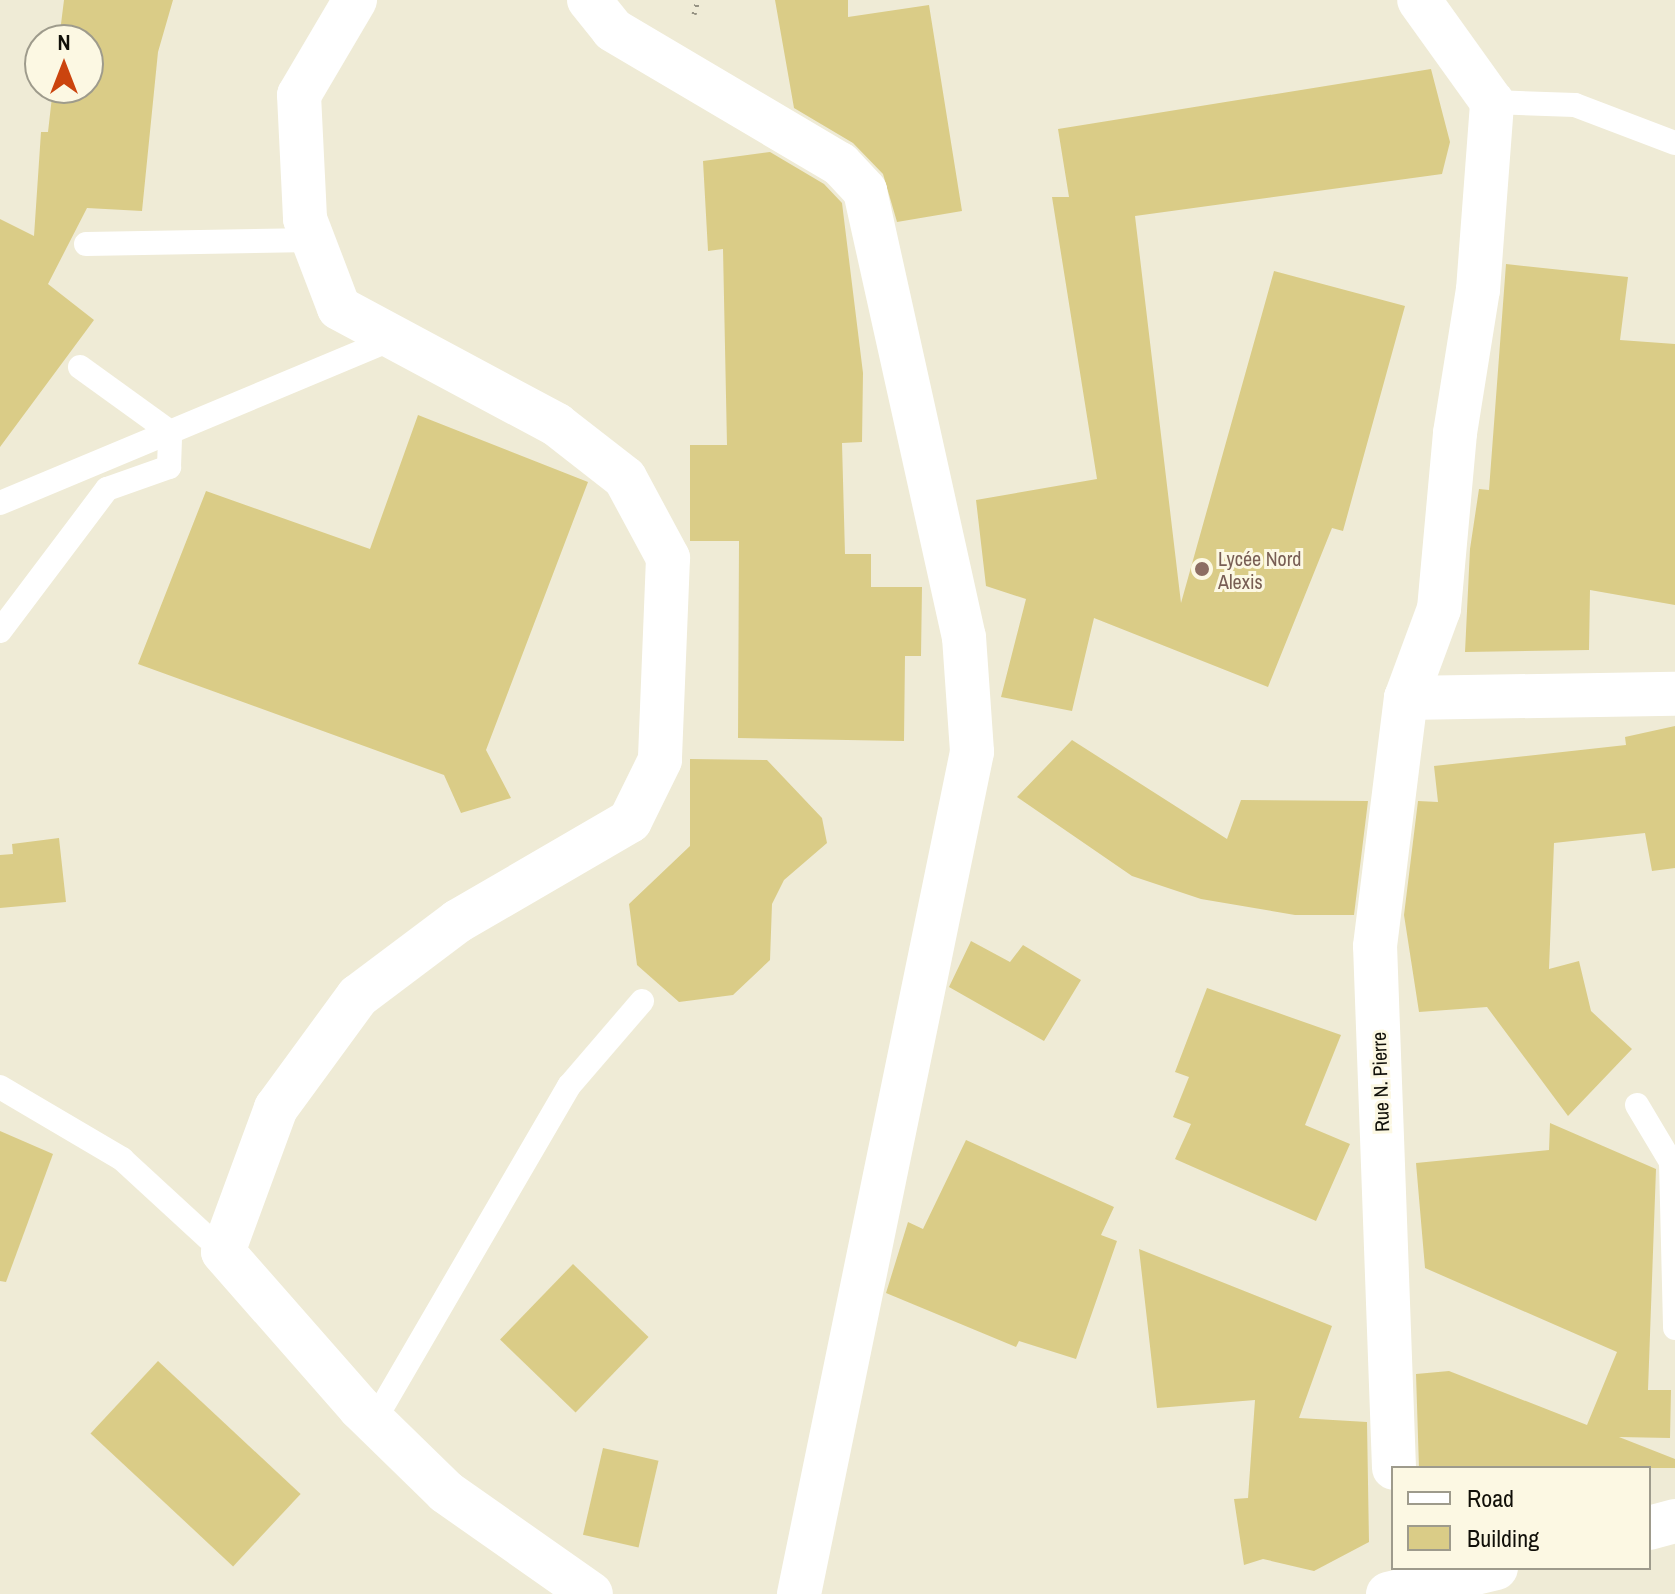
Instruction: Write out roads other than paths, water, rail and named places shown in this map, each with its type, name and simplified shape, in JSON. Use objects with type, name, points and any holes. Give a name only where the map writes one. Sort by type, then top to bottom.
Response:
[{"type":"street","points":[[355,0],[299,95],[305,219],[339,308],[557,425],[625,478],[668,558],[660,760],[630,821],[458,921],[358,996],[276,1108],[223,1252],[374,1421],[446,1492],[591,1594]]},
{"type":"street","points":[[589,0],[613,30],[840,164],[865,191],[912,381],[968,666],[972,752],[799,1594]]},
{"type":"street","points":[[1419,0],[1492,102]]},
{"type":"street","name":"Rue N. Pierre","points":[[1394,1466],[1375,946],[1406,698],[1439,609],[1455,433],[1478,290],[1492,102]]},
{"type":"street","points":[[1406,698],[1675,694]]},
{"type":"street","points":[[1651,1527],[1675,1521]]},
{"type":"street","points":[[1395,1584],[1483,1570]]},
{"type":"lane","points":[[1492,102],[1575,105],[1675,143]]},
{"type":"lane","points":[[86,244],[312,240]]},
{"type":"lane","points":[[0,503],[392,339]]},
{"type":"lane","points":[[80,367],[170,432]]},
{"type":"lane","points":[[0,631],[107,489],[169,467],[170,432]]},
{"type":"lane","points":[[374,1421],[569,1086],[642,1001]]},
{"type":"lane","points":[[0,1087],[122,1159],[223,1252]]},
{"type":"lane","points":[[1637,1105],[1671,1162],[1675,1328]]},
{"type":"place","name":"Lycée Nord Alexis","points":[[1202,569]]}]
